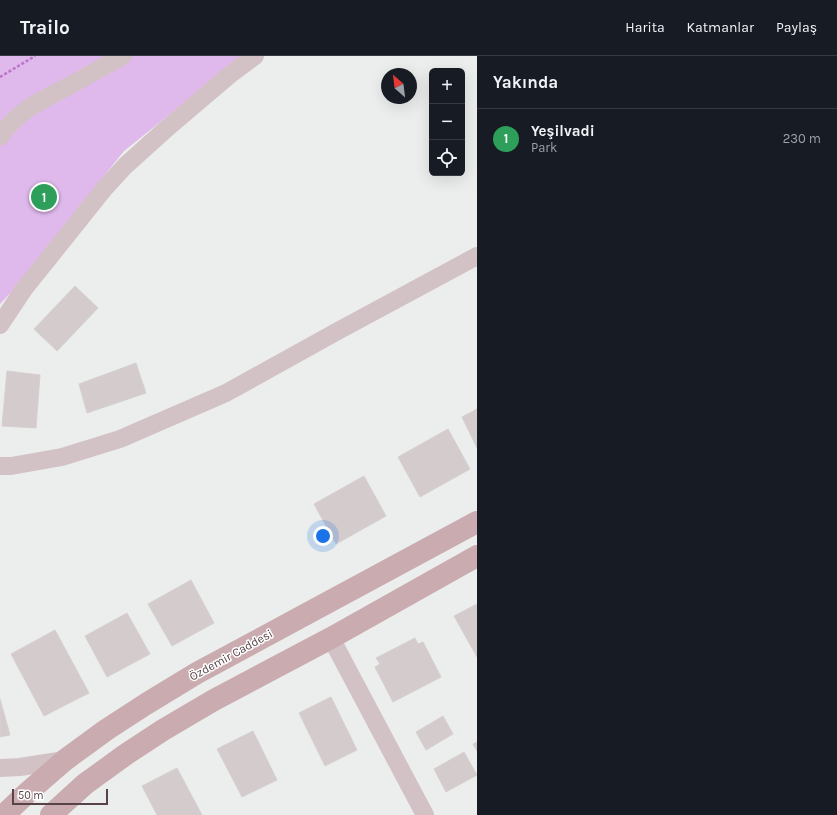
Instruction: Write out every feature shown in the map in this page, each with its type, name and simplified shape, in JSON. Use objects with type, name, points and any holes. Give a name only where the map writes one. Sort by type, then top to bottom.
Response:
[{"type":"main road","name":"Özdemir Caddesi","points":[[4,815],[65,760],[132,713],[197,673],[477,522]]},
{"type":"main road","points":[[51,815],[85,784],[163,730],[214,700],[331,638],[477,556]]},
{"type":"street","points":[[0,137],[12,122],[29,108],[123,56]]},
{"type":"street","points":[[0,325],[24,289],[104,189],[125,166],[232,73],[255,56]]},
{"type":"street","points":[[0,466],[11,466],[62,457],[120,439],[226,393],[342,328],[477,256]]},
{"type":"street","points":[[331,638],[425,815]]},
{"type":"street","points":[[0,768],[20,767],[65,760]]},
{"type":"path","points":[[0,77],[35,56]]},
{"type":"shaded area","points":[[0,56],[247,56],[124,151],[51,242],[26,277],[0,304]]},
{"type":"building","points":[[75,286],[98,308],[57,351],[34,329]]},
{"type":"building","points":[[136,363],[146,393],[87,413],[79,384]]},
{"type":"building","points":[[7,371],[40,375],[36,428],[2,426]]},
{"type":"building","points":[[477,409],[477,448],[462,417]]},
{"type":"building","points":[[448,429],[470,469],[420,497],[398,457]]},
{"type":"building","points":[[364,476],[386,516],[336,544],[314,504]]},
{"type":"building","points":[[191,580],[214,623],[172,646],[148,604]]},
{"type":"building","points":[[477,604],[477,657],[454,616]]},
{"type":"building","points":[[127,613],[150,654],[107,677],[85,636]]},
{"type":"building","points":[[55,630],[89,693],[44,716],[11,654]]},
{"type":"building","points":[[415,638],[418,644],[423,642],[441,677],[393,702],[375,667],[380,664],[376,658]]},
{"type":"building","points":[[331,697],[357,750],[325,766],[299,713]]},
{"type":"building","points":[[0,699],[10,735],[0,737]]},
{"type":"building","points":[[443,716],[453,734],[426,750],[416,732]]},
{"type":"building","points":[[253,731],[277,780],[242,797],[217,749]]},
{"type":"building","points":[[477,742],[477,751],[473,744]]},
{"type":"building","points":[[464,752],[477,775],[446,792],[434,769]]},
{"type":"building","points":[[177,768],[202,815],[157,815],[142,786]]},
{"type":"place","name":"Yeşilvadi","points":[[44,197]]}]
